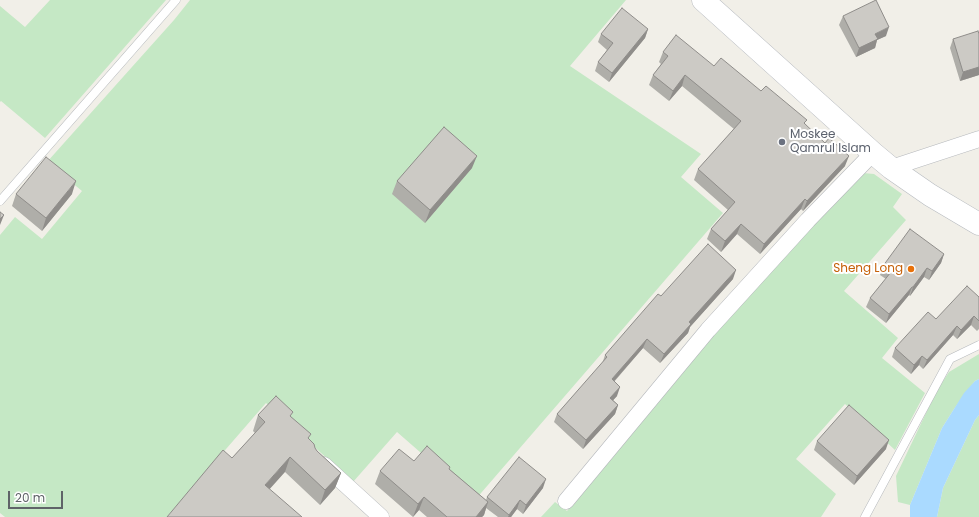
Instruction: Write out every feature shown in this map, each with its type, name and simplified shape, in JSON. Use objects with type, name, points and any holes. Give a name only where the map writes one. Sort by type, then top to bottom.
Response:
[{"type":"main road","points":[[703,0],[891,168],[930,195],[979,224]]},
{"type":"street","points":[[891,168],[979,140]]},
{"type":"street","points":[[566,501],[708,330],[808,220],[873,153]]},
{"type":"street","points":[[318,460],[381,517]]},
{"type":"lane","points":[[0,201],[176,0]]},
{"type":"lane","points":[[865,517],[950,359],[979,345]]},
{"type":"green space","points":[[50,0],[166,0],[45,138],[1,101],[0,102],[0,6],[25,27]]},
{"type":"green space","points":[[190,0],[626,0],[570,66],[701,154],[681,177],[723,213],[475,500],[397,432],[353,482],[266,403],[167,517],[5,517],[0,513],[0,235],[15,217],[42,239],[82,191],[47,162],[174,20]]},
{"type":"green space","points":[[863,173],[874,174],[902,194],[893,207],[906,220],[844,291],[898,338],[882,358],[925,393],[895,450],[845,404],[796,459],[836,494],[821,517],[541,517],[555,502],[567,511],[712,334],[814,223]]},
{"type":"green space","points":[[979,354],[979,379],[975,381],[942,428],[910,505],[898,502],[896,476],[937,390],[949,372]]},
{"type":"green space","points":[[979,415],[979,517],[937,517],[943,488],[975,420]]},
{"type":"water","points":[[979,379],[979,415],[975,420],[943,488],[937,517],[910,517],[910,505],[942,428],[964,393],[975,381]]},
{"type":"building","points":[[876,0],[889,27],[875,34],[878,39],[859,48],[843,16]]},
{"type":"building","points":[[622,8],[648,29],[612,73],[598,62],[613,43],[601,34]]},
{"type":"building","points":[[978,31],[979,67],[963,72],[953,39]]},
{"type":"building","points":[[676,35],[714,66],[721,58],[761,91],[766,86],[807,120],[804,123],[825,143],[829,138],[849,156],[807,201],[805,199],[764,244],[741,224],[725,241],[711,229],[735,202],[698,169],[741,121],[685,75],[673,91],[653,75],[668,56],[663,52]]},
{"type":"building","points":[[444,127],[477,156],[430,210],[397,181]]},
{"type":"building","points":[[46,157],[76,181],[46,218],[16,194]]},
{"type":"building","points":[[0,212],[4,215],[0,219]]},
{"type":"building","points":[[910,229],[944,254],[932,271],[927,268],[913,287],[889,314],[870,298],[891,272],[883,266]]},
{"type":"building","points":[[708,244],[736,270],[689,322],[691,324],[664,354],[647,339],[612,379],[620,387],[610,398],[618,405],[586,440],[557,414],[607,357],[605,355],[658,294],[661,296]]},
{"type":"building","points":[[967,286],[979,297],[979,321],[974,316],[961,330],[957,326],[927,360],[922,356],[914,365],[895,348],[928,312],[936,319]]},
{"type":"building","points":[[276,396],[293,412],[290,416],[311,434],[308,438],[314,444],[317,451],[341,473],[325,490],[290,457],[265,485],[302,517],[167,517],[223,450],[232,458],[265,422],[258,415]]},
{"type":"building","points":[[849,405],[889,440],[857,476],[817,441]]},
{"type":"building","points":[[427,446],[450,467],[449,469],[488,502],[476,517],[447,517],[424,497],[418,504],[380,471],[399,449],[414,461]]},
{"type":"building","points":[[519,457],[546,479],[526,505],[520,500],[509,515],[487,497]]},
{"type":"place","name":"Moskee Qamrul Islam","points":[[782,142]]},
{"type":"place","name":"Sheng Long","points":[[911,269]]}]
